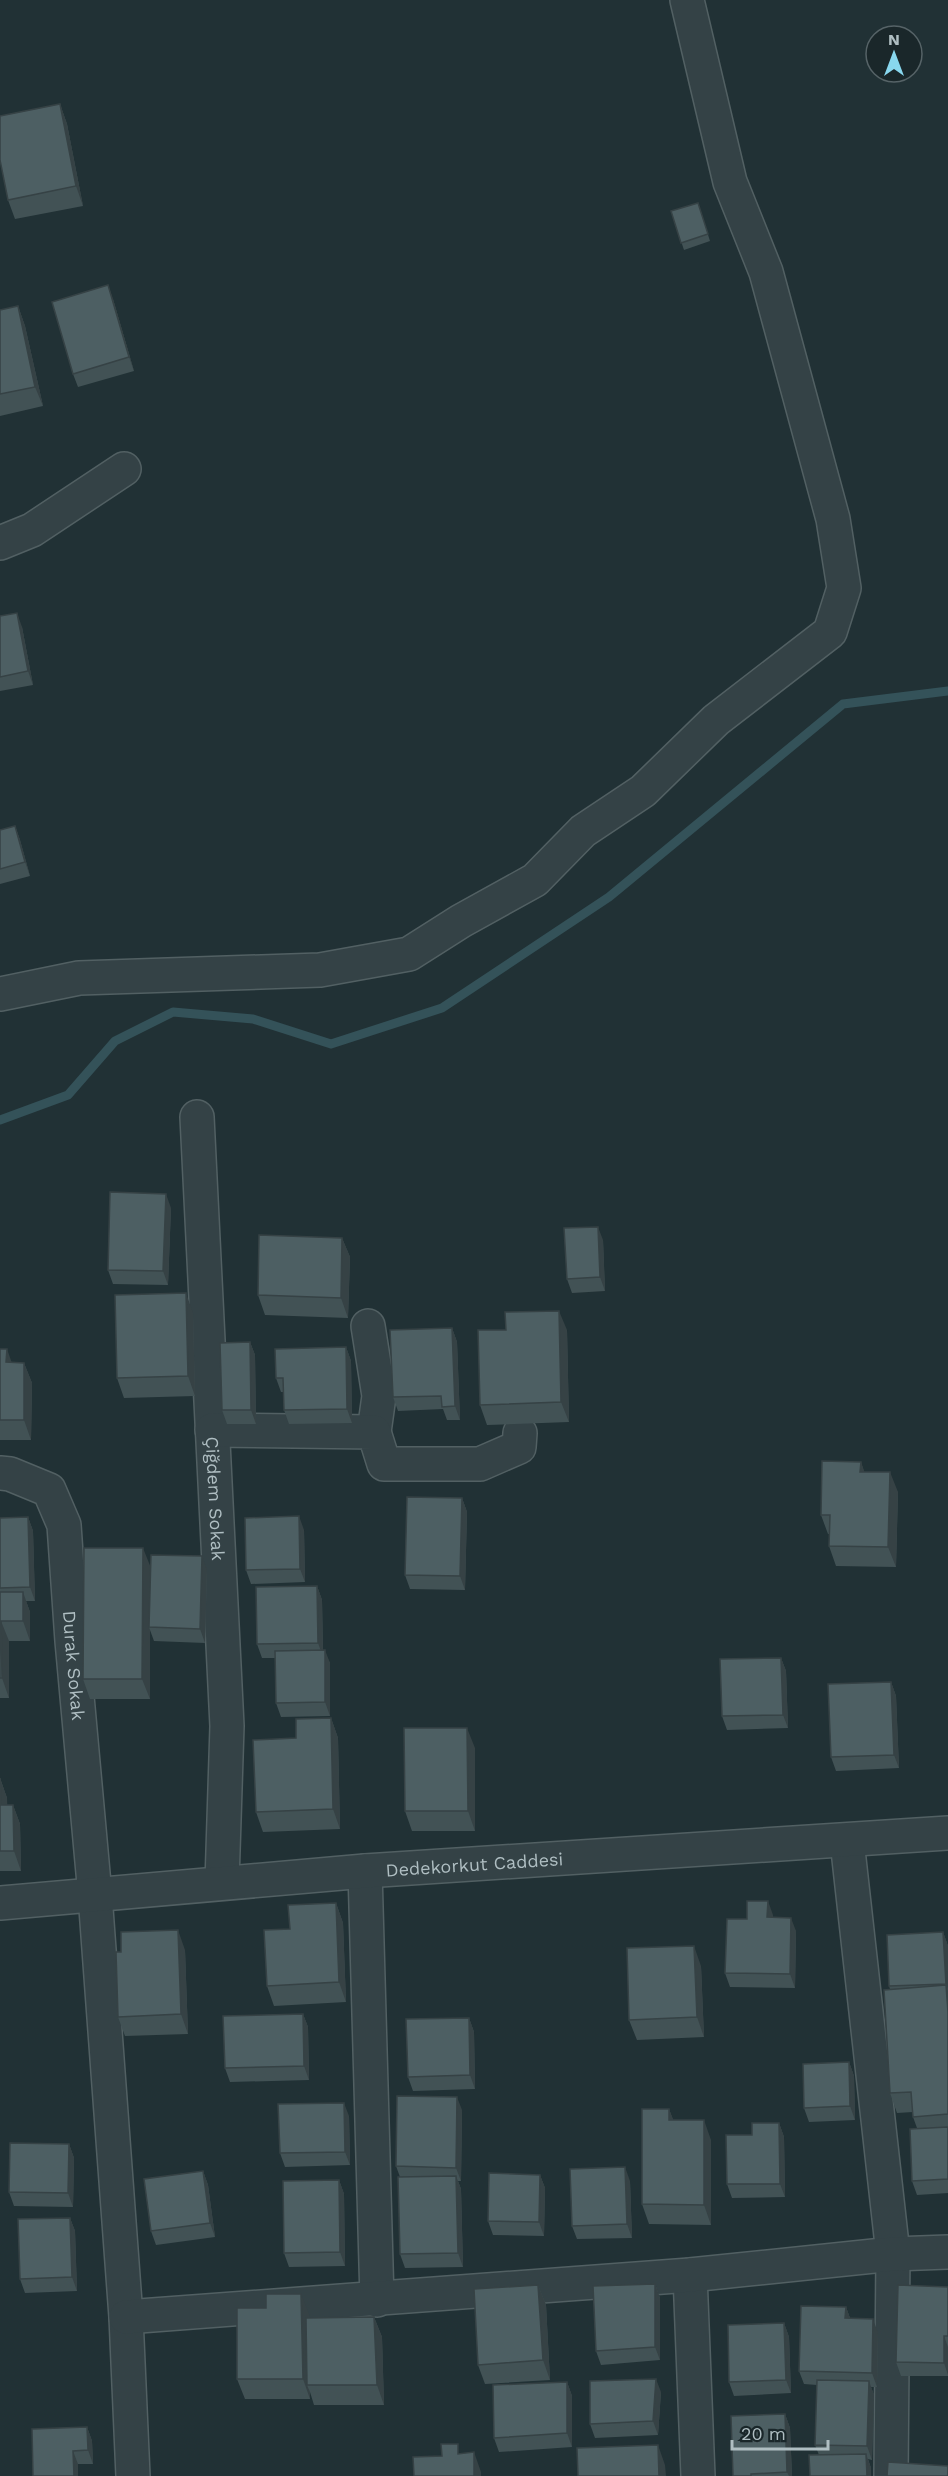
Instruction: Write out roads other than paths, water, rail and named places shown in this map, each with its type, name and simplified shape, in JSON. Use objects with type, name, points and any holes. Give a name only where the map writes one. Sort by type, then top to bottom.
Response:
[{"type":"street","points":[[0,994],[79,978],[320,970],[409,954],[535,880],[583,831],[643,791],[716,720],[830,632],[844,588],[833,519],[766,272],[730,182],[687,0]]},
{"type":"street","points":[[0,543],[32,530],[124,469]]},
{"type":"street","name":"Çiğdem Sokak","points":[[197,1117],[227,1726],[222,1882]]},
{"type":"street","points":[[368,1326],[379,1396],[374,1432],[384,1464],[480,1464],[519,1447],[520,1433]]},
{"type":"street","points":[[212,1430],[374,1432]]},
{"type":"street","name":"Durak Sokak","points":[[0,1473],[10,1474],[49,1490],[64,1525],[72,1641],[96,1895],[126,2317],[133,2476]]},
{"type":"street","name":"Dedekorkut Caddesi","points":[[0,1903],[365,1871],[948,1833]]},
{"type":"street","points":[[847,1841],[893,2254],[891,2476]]},
{"type":"street","points":[[365,1871],[377,2300]]},
{"type":"street","points":[[126,2317],[377,2300],[690,2275],[893,2254],[948,2252]]},
{"type":"street","points":[[690,2275],[698,2476]]},
{"type":"waterway","points":[[0,1120],[68,1095],[115,1041],[173,1012],[253,1019],[331,1044],[442,1008],[609,897],[843,704],[948,691]]}]
